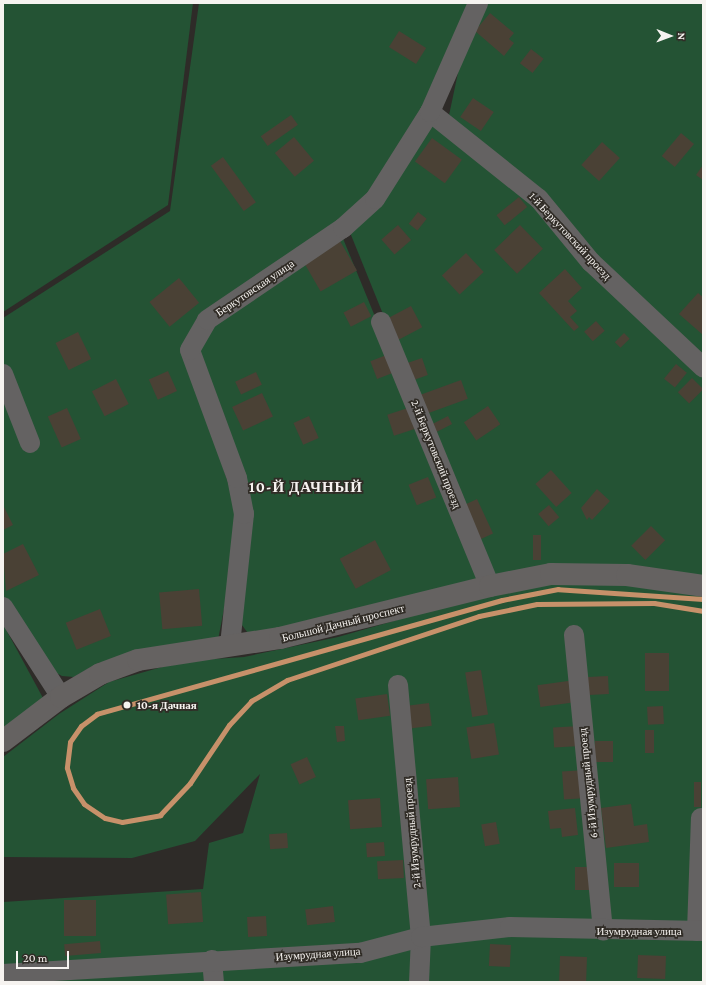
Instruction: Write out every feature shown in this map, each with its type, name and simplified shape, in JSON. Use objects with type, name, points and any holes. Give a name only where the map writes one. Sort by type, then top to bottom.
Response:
[{"type":"main road","name":"Большой Дачный проспект","points":[[3,741],[60,697],[100,674],[138,660],[327,628],[490,586],[551,574],[627,575],[703,586]]},
{"type":"street","name":"Беркутовская улица","points":[[230,645],[244,514],[237,478],[190,350],[207,320],[343,228],[375,199],[430,112],[478,3]]},
{"type":"street","name":"1-й Беркутовский проезд","points":[[430,112],[539,199],[591,262],[703,368]]},
{"type":"street","name":"2-й Беркутовский проезд","points":[[381,322],[490,586]]},
{"type":"street","points":[[3,374],[30,442]]},
{"type":"street","points":[[3,607],[60,697]]},
{"type":"street","name":"6-й Изумрудный проезд","points":[[574,635],[603,931]]},
{"type":"street","name":"2-й Изумрудный проезд","points":[[398,685],[421,937],[419,982]]},
{"type":"street","points":[[700,931],[701,818]]},
{"type":"street","name":"Изумрудная улица","points":[[3,974],[212,960],[360,953],[421,937],[510,927],[603,931],[700,931]]},
{"type":"street","points":[[212,960],[214,982]]},
{"type":"green space","points":[[3,3],[193,3],[168,205],[3,312]]},
{"type":"green space","points":[[199,3],[469,3],[442,74],[372,196],[184,352],[238,512],[235,552],[218,640],[98,663],[74,677],[62,676],[51,670],[3,598],[3,318],[170,211]]},
{"type":"green space","points":[[483,3],[703,3],[703,361],[448,120],[462,54]]},
{"type":"green space","points":[[433,122],[533,206],[703,375],[703,579],[490,579],[349,230]]},
{"type":"green space","points":[[342,236],[483,580],[250,636],[239,621],[251,514],[199,352],[211,325]]},
{"type":"green space","points":[[552,582],[627,583],[703,593],[703,982],[3,982],[3,902],[203,889],[209,843],[243,833],[260,774],[195,841],[132,858],[3,857],[3,757],[59,714],[109,682],[183,661],[244,657],[338,637],[491,593]]},
{"type":"green space","points":[[3,624],[43,698],[3,728]]},
{"type":"building","points":[[490,13],[514,33],[509,39],[514,43],[504,56],[475,31]]},
{"type":"building","points":[[399,31],[426,48],[416,64],[389,47]]},
{"type":"building","points":[[531,49],[544,59],[533,73],[520,63]]},
{"type":"building","points":[[473,98],[494,112],[481,131],[460,117]]},
{"type":"building","points":[[291,115],[298,125],[268,146],[261,136]]},
{"type":"building","points":[[681,133],[694,144],[675,167],[662,156]]},
{"type":"building","points":[[294,137],[314,161],[295,177],[275,153]]},
{"type":"building","points":[[432,138],[462,160],[445,183],[415,161]]},
{"type":"building","points":[[602,142],[620,158],[599,181],[581,165]]},
{"type":"building","points":[[223,157],[256,202],[244,211],[211,166]]},
{"type":"building","points":[[703,165],[703,180],[696,175]]},
{"type":"building","points":[[519,197],[527,207],[505,225],[496,215]]},
{"type":"building","points":[[418,212],[427,219],[417,231],[409,224]]},
{"type":"building","points":[[398,225],[411,240],[395,255],[381,239]]},
{"type":"building","points":[[520,225],[543,249],[517,274],[494,250]]},
{"type":"building","points":[[340,241],[357,270],[321,291],[304,262]]},
{"type":"building","points":[[466,253],[484,272],[460,295],[442,276]]},
{"type":"building","points":[[565,269],[582,288],[568,301],[577,311],[570,317],[579,327],[574,331],[539,293]]},
{"type":"building","points":[[179,278],[199,303],[170,327],[149,302]]},
{"type":"building","points":[[698,293],[703,297],[703,335],[679,314]]},
{"type":"building","points":[[364,302],[371,316],[351,327],[344,312]]},
{"type":"building","points":[[411,306],[422,327],[396,341],[385,320]]},
{"type":"building","points":[[596,321],[605,331],[593,341],[584,332]]},
{"type":"building","points":[[78,332],[91,359],[69,370],[56,343]]},
{"type":"building","points":[[624,333],[630,339],[620,348],[615,342]]},
{"type":"building","points":[[389,354],[396,372],[377,379],[370,361]]},
{"type":"building","points":[[422,358],[428,375],[411,381],[405,364]]},
{"type":"building","points":[[676,364],[687,373],[675,388],[664,379]]},
{"type":"building","points":[[168,371],[177,391],[158,400],[149,380]]},
{"type":"building","points":[[256,372],[262,385],[241,394],[235,382]]},
{"type":"building","points":[[692,378],[703,390],[689,403],[678,392]]},
{"type":"building","points":[[116,379],[129,404],[105,416],[92,391]]},
{"type":"building","points":[[461,380],[468,399],[425,415],[418,396]]},
{"type":"building","points":[[262,393],[273,417],[243,431],[232,407]]},
{"type":"building","points":[[488,406],[500,424],[476,440],[464,422]]},
{"type":"building","points":[[411,407],[418,428],[394,436],[387,415]]},
{"type":"building","points":[[67,408],[81,439],[62,448],[48,417]]},
{"type":"building","points":[[309,416],[319,438],[303,445],[293,423]]},
{"type":"building","points":[[448,416],[452,424],[436,432],[432,424]]},
{"type":"building","points":[[551,470],[572,493],[556,507],[535,484]]},
{"type":"building","points":[[428,477],[436,497],[417,505],[409,485]]},
{"type":"building","points":[[597,489],[610,501],[592,520],[589,517],[587,520],[581,508]]},
{"type":"building","points":[[477,499],[493,533],[478,541],[462,506]]},
{"type":"building","points":[[3,505],[13,525],[3,530]]},
{"type":"building","points":[[549,505],[559,517],[549,526],[538,514]]},
{"type":"building","points":[[651,526],[665,540],[645,560],[631,546]]},
{"type":"building","points":[[533,535],[541,535],[541,560],[533,560]]},
{"type":"building","points":[[375,540],[391,570],[356,589],[340,559]]},
{"type":"building","points":[[23,544],[39,575],[6,591],[3,554]]},
{"type":"building","points":[[199,589],[202,626],[162,629],[159,592]]},
{"type":"building","points":[[100,609],[111,636],[77,650],[66,623]]},
{"type":"building","points":[[645,653],[669,653],[669,691],[645,691]]},
{"type":"building","points":[[481,670],[488,714],[472,717],[465,673]]},
{"type":"building","points":[[608,676],[609,694],[584,695],[583,677]]},
{"type":"building","points":[[575,680],[578,702],[540,707],[537,685]]},
{"type":"building","points":[[387,694],[390,716],[358,720],[355,698]]},
{"type":"building","points":[[429,703],[432,726],[410,729],[407,706]]},
{"type":"building","points":[[663,706],[664,724],[648,725],[647,707]]},
{"type":"building","points":[[494,723],[499,755],[471,759],[466,727]]},
{"type":"building","points":[[335,726],[344,726],[345,741],[337,742]]},
{"type":"building","points":[[580,726],[581,746],[554,747],[553,727]]},
{"type":"building","points":[[645,730],[654,730],[654,753],[645,753]]},
{"type":"building","points":[[595,741],[613,741],[613,762],[595,762]]},
{"type":"building","points":[[307,757],[316,777],[300,784],[291,764]]},
{"type":"building","points":[[585,770],[587,798],[564,800],[562,772]]},
{"type":"building","points":[[458,777],[460,807],[428,809],[426,779]]},
{"type":"building","points":[[694,782],[701,782],[701,807],[694,807]]},
{"type":"building","points":[[380,798],[382,827],[350,829],[348,800]]},
{"type":"building","points":[[631,804],[634,826],[647,824],[649,842],[606,848],[601,808]]},
{"type":"building","points":[[575,808],[578,835],[562,837],[561,828],[550,829],[548,811]]},
{"type":"building","points":[[496,822],[500,844],[485,846],[481,825]]},
{"type":"building","points":[[287,833],[288,848],[270,849],[269,834]]},
{"type":"building","points":[[384,842],[385,856],[367,857],[366,843]]},
{"type":"building","points":[[403,860],[404,878],[378,879],[377,861]]},
{"type":"building","points":[[614,863],[639,863],[639,887],[614,887]]},
{"type":"building","points":[[575,867],[590,867],[590,890],[575,890]]},
{"type":"building","points":[[201,892],[203,922],[168,924],[166,894]]},
{"type":"building","points":[[64,900],[96,900],[96,936],[64,936]]},
{"type":"building","points":[[333,906],[335,922],[307,925],[305,909]]},
{"type":"building","points":[[266,916],[267,936],[248,937],[247,917]]},
{"type":"building","points":[[100,941],[101,953],[65,956],[64,944]]},
{"type":"building","points":[[490,944],[511,945],[510,967],[489,966]]},
{"type":"building","points":[[638,955],[666,956],[665,979],[637,978]]},
{"type":"building","points":[[560,956],[587,957],[586,982],[559,982]]},
{"type":"transit line","points":[[703,599],[558,589],[502,600],[97,714],[81,726],[70,742],[67,768],[73,788],[84,804],[105,818],[122,822],[160,815],[190,783],[229,725],[251,701],[287,680],[479,616],[537,604],[654,603],[703,611]]},
{"type":"place","name":"10-я Дачная","points":[[127,705]]},
{"type":"district","name":"10-Й ДАЧНЫЙ","points":[[306,488]]}]
